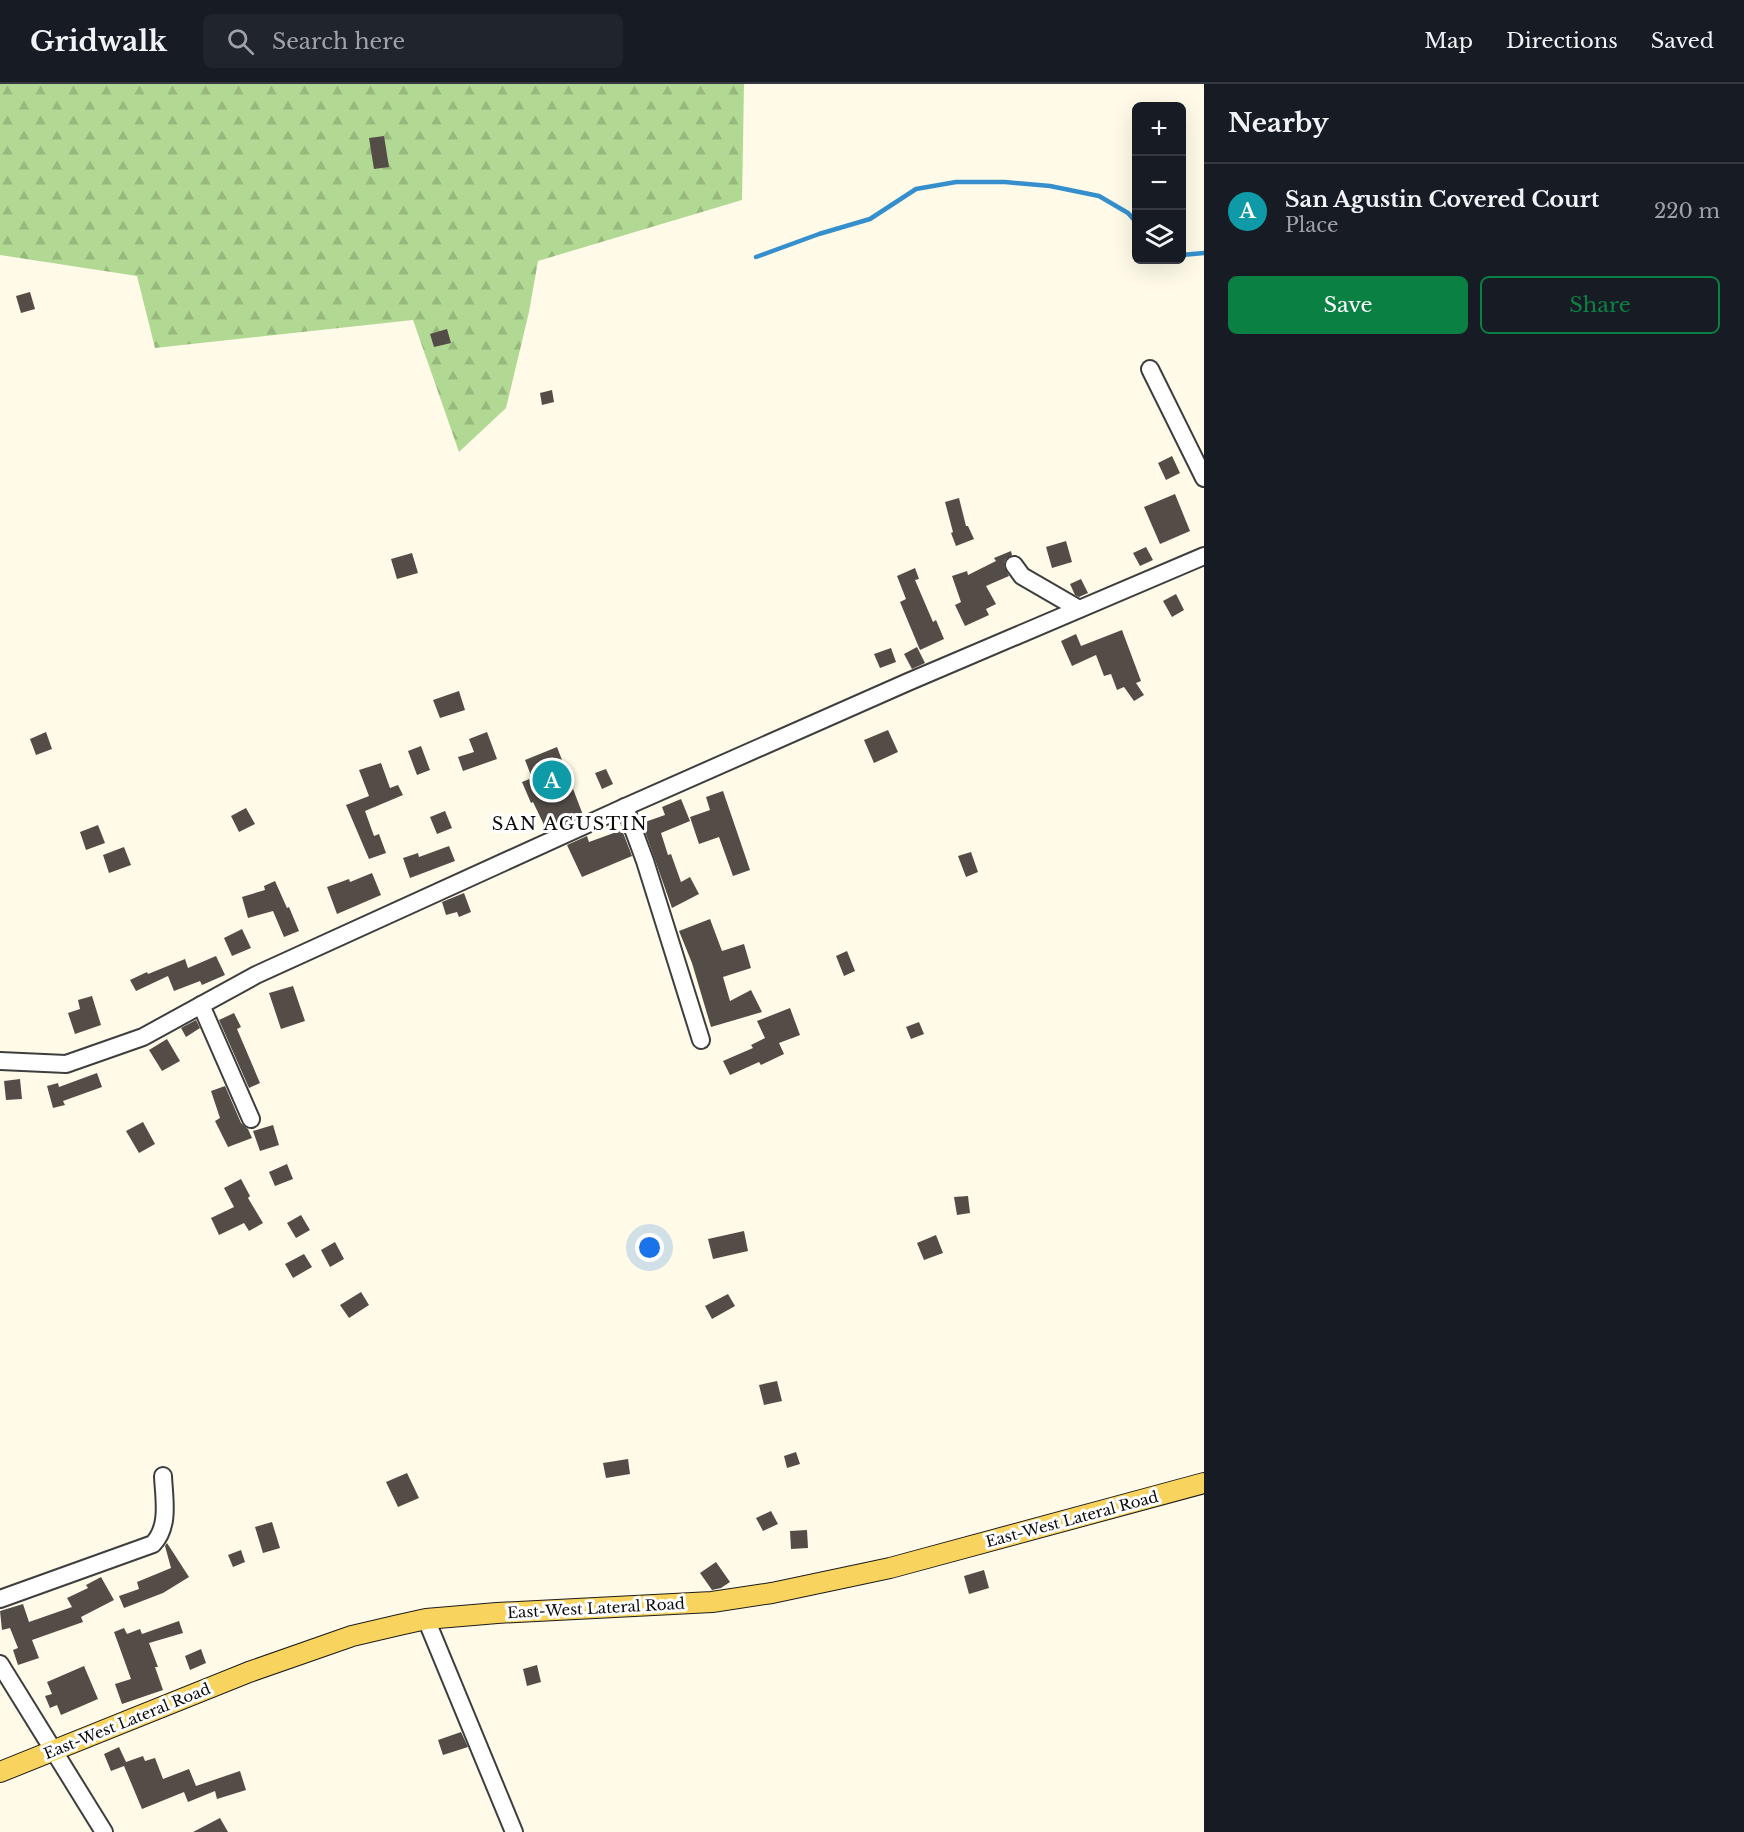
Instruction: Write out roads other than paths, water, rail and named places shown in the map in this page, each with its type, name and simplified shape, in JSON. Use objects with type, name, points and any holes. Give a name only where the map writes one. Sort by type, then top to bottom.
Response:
[{"type":"main road","name":"East-West Lateral Road","points":[[0,1772],[249,1672],[352,1636],[426,1619],[573,1608],[712,1602],[772,1593],[890,1568],[1204,1482]]},
{"type":"street","points":[[1150,369],[1204,478]]},
{"type":"street","points":[[0,1061],[66,1064],[143,1037],[256,975],[625,807],[1204,556]]},
{"type":"street","points":[[1014,565],[1022,576],[1078,609]]},
{"type":"street","points":[[625,807],[645,861],[701,1040]]},
{"type":"street","points":[[201,1005],[251,1119]]},
{"type":"street","points":[[0,1599],[153,1544],[163,1528],[163,1476]]},
{"type":"street","points":[[426,1619],[514,1832]]},
{"type":"street","points":[[0,1664],[104,1832]]},
{"type":"waterway","points":[[756,257],[819,234],[870,219],[916,189],[956,182],[1005,182],[1050,186],[1099,196],[1132,218]]},
{"type":"waterway","points":[[1186,255],[1204,253]]},
{"type":"place","name":"San Agustin Covered Court","points":[[552,780]]},
{"type":"district","name":"SAN AGUSTIN","points":[[570,824]]}]
